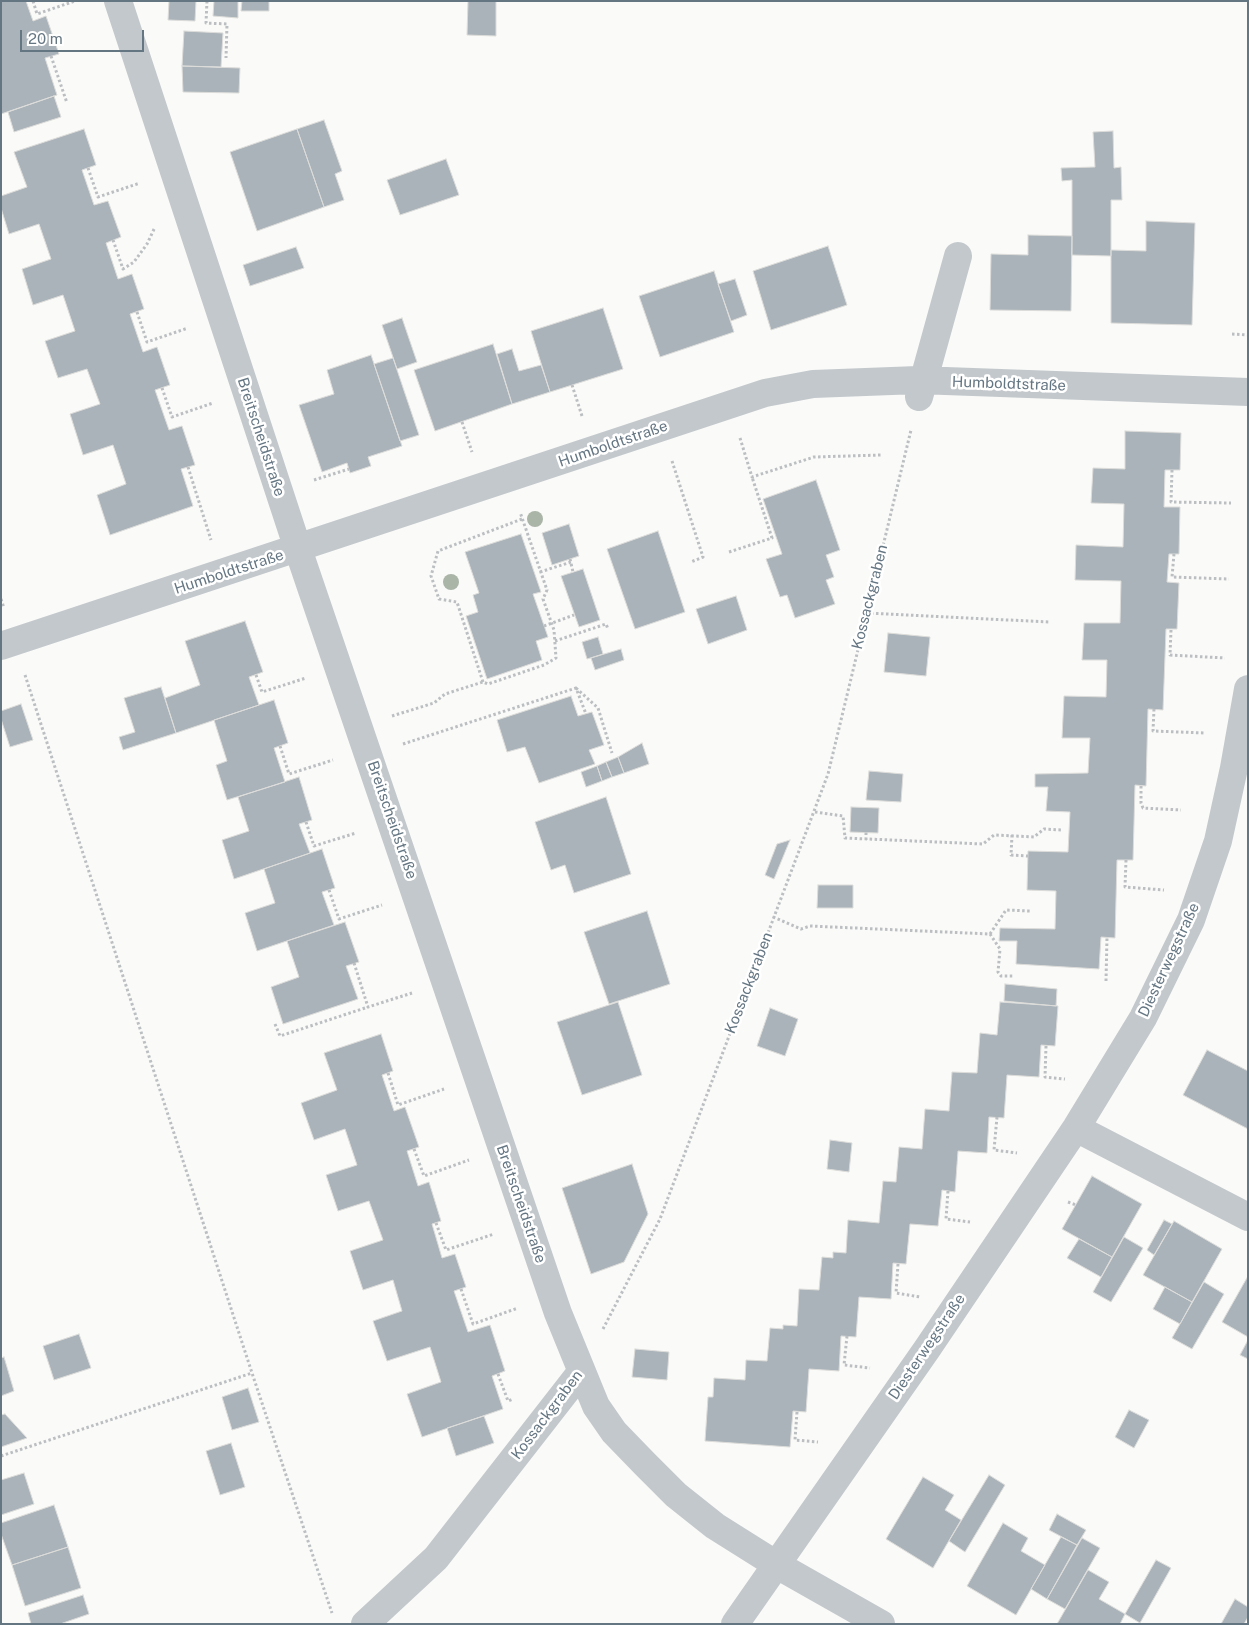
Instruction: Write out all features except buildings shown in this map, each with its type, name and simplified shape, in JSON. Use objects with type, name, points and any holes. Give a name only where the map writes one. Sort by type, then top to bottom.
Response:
[{"type":"street","name":"Breitscheidstraße","points":[[118,1],[298,549],[380,783],[558,1312],[596,1406],[614,1432],[644,1464],[676,1495],[715,1526],[777,1566],[881,1624]]},
{"type":"street","points":[[921,389],[958,256]]},
{"type":"street","name":"Humboldtstraße","points":[[1,646],[765,393],[813,384],[921,389],[1248,392]]},
{"type":"street","name":"Diesterwegstraße","points":[[735,1624],[777,1566],[1076,1128],[1143,1018],[1191,920],[1218,841],[1234,768],[1248,689]]},
{"type":"street","points":[[1076,1128],[1248,1217]]},
{"type":"street","name":"Kossackgraben","points":[[365,1624],[436,1558],[581,1372]]},
{"type":"path","points":[[33,1],[37,14],[75,1]]},
{"type":"path","points":[[207,1],[206,23],[227,24],[226,58]]},
{"type":"path","points":[[52,56],[67,103]]},
{"type":"path","points":[[88,168],[98,197],[143,182]]},
{"type":"path","points":[[113,240],[123,269],[134,262],[147,244],[159,218]]},
{"type":"path","points":[[137,312],[147,342],[192,327]]},
{"type":"path","points":[[1232,334],[1248,335]]},
{"type":"path","points":[[572,385],[582,417]]},
{"type":"path","points":[[162,388],[172,417],[217,402]]},
{"type":"path","name":"Kossackgraben","points":[[581,1372],[660,1219],[828,774],[921,389]]},
{"type":"path","points":[[462,422],[472,454]]},
{"type":"path","points":[[730,552],[772,538],[738,431]]},
{"type":"path","points":[[752,477],[814,456],[882,454]]},
{"type":"path","points":[[671,460],[703,557],[691,562]]},
{"type":"path","points":[[188,467],[213,547]]},
{"type":"path","points":[[309,482],[349,469]]},
{"type":"path","points":[[1172,470],[1171,502],[1231,503]]},
{"type":"path","points":[[387,718],[434,703],[445,694],[482,682],[488,684],[544,665],[556,658],[552,623],[543,599],[547,590],[518,508]]},
{"type":"path","points":[[482,682],[457,602],[439,599],[431,576],[438,551],[522,519]]},
{"type":"path","points":[[1174,554],[1172,577],[1229,579]]},
{"type":"path","points":[[540,572],[571,561],[573,572]]},
{"type":"path","points":[[538,582],[543,580]]},
{"type":"path","points":[[866,613],[1049,622]]},
{"type":"path","points":[[544,626],[574,615]]},
{"type":"path","points":[[555,641],[606,624],[608,629]]},
{"type":"path","points":[[1171,630],[1170,655],[1225,658]]},
{"type":"path","points":[[22,665],[252,1373],[334,1617]]},
{"type":"path","points":[[256,675],[262,692],[309,677]]},
{"type":"path","points":[[576,688],[586,714]]},
{"type":"path","points":[[397,746],[576,688]]},
{"type":"path","points":[[576,688],[598,708],[612,752]]},
{"type":"path","points":[[1154,709],[1153,731],[1209,733]]},
{"type":"path","points":[[280,746],[289,774],[338,758]]},
{"type":"path","points":[[1141,786],[1141,803],[1144,808],[1181,810]]},
{"type":"path","points":[[815,812],[843,816],[845,838],[866,840],[983,844],[994,835],[1034,837],[1044,829],[1062,830]]},
{"type":"path","points":[[306,822],[314,846],[361,831]]},
{"type":"path","points":[[866,832],[866,840]]},
{"type":"path","points":[[1012,835],[1011,855],[1028,856]]},
{"type":"path","points":[[1126,860],[1125,887],[1168,890]]},
{"type":"path","points":[[329,890],[339,919],[386,904]]},
{"type":"path","points":[[990,934],[1006,910],[1030,911]]},
{"type":"path","points":[[773,917],[801,928],[810,926],[990,934]]},
{"type":"path","points":[[990,934],[1000,948],[998,972],[1001,976],[1013,976]]},
{"type":"path","points":[[1106,981],[1107,937]]},
{"type":"path","points":[[354,963],[368,1007]]},
{"type":"path","points":[[275,1024],[280,1036],[417,991]]},
{"type":"path","points":[[1046,1046],[1045,1077],[1070,1080]]},
{"type":"path","points":[[388,1073],[398,1104],[449,1087]]},
{"type":"path","points":[[997,1117],[994,1150],[1020,1154]]},
{"type":"path","points":[[414,1149],[424,1176],[473,1158]]},
{"type":"path","points":[[948,1191],[946,1218],[974,1222]]},
{"type":"path","points":[[436,1223],[446,1250],[498,1233]]},
{"type":"path","points":[[898,1264],[896,1294],[922,1297]]},
{"type":"path","points":[[461,1289],[473,1324],[522,1306]]},
{"type":"path","points":[[847,1336],[844,1365],[871,1368]]},
{"type":"path","points":[[1,1456],[252,1373]]},
{"type":"path","points":[[498,1374],[503,1387]]},
{"type":"path","points":[[797,1412],[795,1440],[820,1442]]}]
